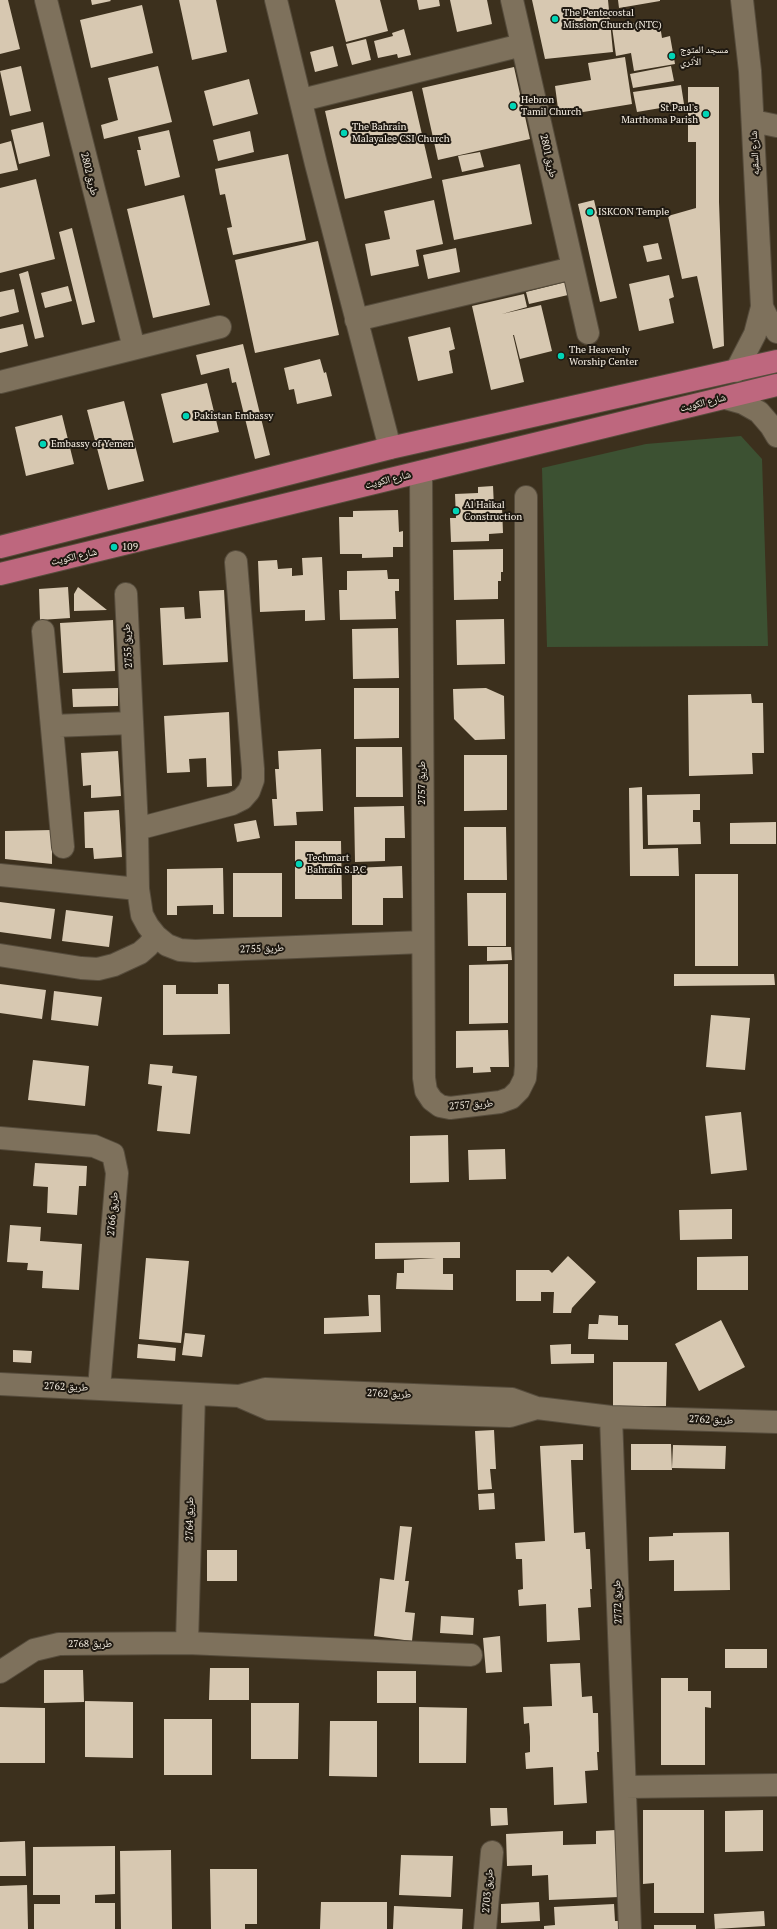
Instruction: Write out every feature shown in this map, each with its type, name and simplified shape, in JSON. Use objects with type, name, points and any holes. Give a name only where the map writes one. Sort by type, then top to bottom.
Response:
[{"type":"main road","points":[[0,547],[390,448],[777,361]]},
{"type":"main road","name":"شارع الكويت","points":[[0,574],[777,385]]},
{"type":"street","name":"طريق 2802","points":[[46,0],[134,348]]},
{"type":"street","points":[[276,0],[356,320],[390,448]]},
{"type":"street","name":"طريق 2801","points":[[512,0],[588,333]]},
{"type":"street","name":"شارع السقيه","points":[[736,371],[753,340],[762,307],[753,121],[742,0]]},
{"type":"street","points":[[302,100],[522,45]]},
{"type":"street","points":[[753,121],[777,126]]},
{"type":"street","points":[[356,320],[573,268]]},
{"type":"street","name":"شارع السقيه","points":[[762,307],[777,332]]},
{"type":"street","points":[[0,382],[220,327]]},
{"type":"street","points":[[725,398],[743,403],[759,412],[777,436]]},
{"type":"street","name":"طريق 2757","points":[[421,472],[424,1078],[426,1091],[432,1100],[440,1106],[450,1108],[500,1102],[511,1098],[519,1090],[525,1078],[526,497]]},
{"type":"street","points":[[137,829],[232,804],[242,799],[249,791],[253,780],[253,769],[236,562]]},
{"type":"street","name":"طريق 2755","points":[[126,594],[137,829],[138,889],[142,915],[156,936],[167,945],[180,950],[195,951],[423,942]]},
{"type":"street","points":[[43,631],[62,847]]},
{"type":"street","points":[[52,726],[132,723]]},
{"type":"street","points":[[0,875],[138,889]]},
{"type":"street","points":[[0,955],[81,968],[98,969],[114,966],[135,956],[148,946],[156,936]]},
{"type":"street","name":"طريق 2766","points":[[0,1138],[94,1146],[113,1154],[117,1173],[100,1388]]},
{"type":"street","name":"طريق 2762","points":[[0,1384],[239,1396],[265,1389],[512,1399],[537,1408],[611,1417],[777,1422]]},
{"type":"street","name":"طريق 2764","points":[[187,1643],[194,1394]]},
{"type":"street","name":"طريق 2772","points":[[611,1417],[630,1929]]},
{"type":"street","name":"طريق 2768","points":[[0,1672],[34,1650],[59,1644],[187,1643],[471,1655]]},
{"type":"street","points":[[625,1787],[777,1785]]},
{"type":"street","name":"طريق 2703","points":[[485,1929],[492,1852]]},
{"type":"green space","points":[[741,436],[762,459],[768,646],[547,647],[542,468],[646,444]]},
{"type":"building","points":[[0,0],[8,0],[20,49],[0,54]]},
{"type":"building","points":[[91,0],[110,0],[111,1],[92,5]]},
{"type":"building","points":[[179,0],[216,0],[227,52],[192,60]]},
{"type":"building","points":[[335,0],[380,0],[388,31],[346,42]]},
{"type":"building","points":[[417,0],[439,0],[440,6],[419,10]]},
{"type":"building","points":[[450,0],[487,0],[492,24],[457,32]]},
{"type":"building","points":[[532,0],[608,0],[613,52],[545,59]]},
{"type":"building","points":[[618,0],[660,0],[660,1],[619,8]]},
{"type":"building","points":[[142,5],[153,53],[91,68],[80,20]]},
{"type":"building","points":[[659,19],[662,38],[670,36],[675,64],[634,71],[631,53],[616,56],[612,27]]},
{"type":"building","points":[[404,29],[411,55],[398,58],[397,54],[378,58],[374,41],[393,36],[392,33]]},
{"type":"building","points":[[366,39],[371,60],[352,65],[346,44]]},
{"type":"building","points":[[333,46],[338,66],[315,72],[310,52]]},
{"type":"building","points":[[625,57],[632,104],[559,116],[555,86],[591,80],[588,63]]},
{"type":"building","points":[[21,66],[31,111],[10,116],[0,71]]},
{"type":"building","points":[[158,66],[172,122],[104,139],[101,125],[118,120],[108,78]]},
{"type":"building","points":[[671,66],[674,81],[633,88],[630,74]]},
{"type":"building","points":[[514,67],[530,139],[438,160],[422,88]]},
{"type":"building","points":[[249,79],[258,114],[213,126],[204,91]]},
{"type":"building","points":[[681,85],[684,104],[637,112],[633,92]]},
{"type":"building","points":[[688,87],[719,87],[719,202],[724,346],[713,349],[697,276],[682,279],[668,216],[696,208],[696,142],[688,142]]},
{"type":"building","points":[[412,91],[432,178],[345,199],[325,111]]},
{"type":"building","points":[[43,122],[50,156],[19,164],[11,130]]},
{"type":"building","points":[[169,130],[180,177],[145,186],[137,150],[141,150],[138,137]]},
{"type":"building","points":[[250,131],[254,152],[218,161],[213,140]]},
{"type":"building","points":[[11,141],[18,170],[0,174],[0,144]]},
{"type":"building","points":[[480,152],[484,167],[462,172],[458,156]]},
{"type":"building","points":[[288,154],[306,240],[233,255],[227,228],[232,227],[225,194],[220,195],[215,169]]},
{"type":"building","points":[[520,164],[532,224],[454,240],[442,180]]},
{"type":"building","points":[[36,179],[55,259],[0,273],[0,188]]},
{"type":"building","points":[[184,195],[210,305],[153,318],[127,209]]},
{"type":"building","points":[[434,200],[443,244],[416,250],[419,266],[371,276],[365,244],[390,239],[384,211]]},
{"type":"building","points":[[594,200],[617,298],[600,302],[578,204]]},
{"type":"building","points":[[72,228],[95,322],[82,325],[59,232]]},
{"type":"building","points":[[318,241],[339,335],[255,353],[235,260]]},
{"type":"building","points":[[658,243],[662,259],[647,262],[643,246]]},
{"type":"building","points":[[456,248],[460,272],[428,279],[423,255]]},
{"type":"building","points":[[28,271],[44,337],[35,339],[19,274]]},
{"type":"building","points":[[669,275],[674,297],[669,299],[674,323],[639,331],[629,284]]},
{"type":"building","points":[[566,282],[568,295],[529,304],[526,292]]},
{"type":"building","points":[[68,286],[72,301],[45,308],[41,293]]},
{"type":"building","points":[[14,289],[19,312],[0,317],[0,292]]},
{"type":"building","points":[[524,294],[527,307],[502,314],[541,305],[552,351],[520,359],[513,335],[524,382],[491,390],[472,306]]},
{"type":"building","points":[[23,324],[28,346],[0,353],[0,329]]},
{"type":"building","points":[[450,327],[455,349],[449,351],[453,373],[418,381],[408,337]]},
{"type":"building","points":[[243,344],[270,455],[255,459],[236,382],[232,383],[229,368],[201,375],[196,355]]},
{"type":"building","points":[[320,359],[324,373],[326,372],[332,396],[297,404],[294,389],[289,390],[284,368]]},
{"type":"building","points":[[207,383],[219,432],[173,443],[161,394]]},
{"type":"building","points":[[124,401],[144,481],[108,490],[87,410]]},
{"type":"building","points":[[62,415],[74,464],[26,476],[15,427]]},
{"type":"building","points":[[493,486],[494,507],[502,507],[503,533],[489,534],[489,541],[451,542],[450,518],[456,518],[455,494],[478,493],[478,487]]},
{"type":"building","points":[[398,510],[399,532],[403,531],[403,547],[393,547],[393,557],[362,558],[362,554],[340,554],[339,517],[353,517],[353,511]]},
{"type":"building","points":[[503,549],[503,572],[501,572],[501,581],[498,581],[498,599],[454,600],[453,550]]},
{"type":"building","points":[[322,557],[325,620],[305,621],[305,610],[260,612],[258,561],[277,560],[278,569],[292,568],[292,576],[303,575],[302,558]]},
{"type":"building","points":[[387,570],[388,579],[399,579],[399,591],[395,591],[396,619],[340,620],[339,590],[347,590],[347,571]]},
{"type":"building","points":[[68,587],[70,618],[40,620],[39,589]]},
{"type":"building","points":[[78,587],[107,610],[74,611],[74,594]]},
{"type":"building","points":[[224,590],[228,662],[163,665],[160,608],[184,607],[185,619],[201,618],[199,591]]},
{"type":"building","points":[[504,619],[505,664],[457,665],[456,620]]},
{"type":"building","points":[[113,620],[115,671],[63,673],[60,623]]},
{"type":"building","points":[[398,628],[399,678],[353,679],[352,629]]},
{"type":"building","points":[[118,688],[118,706],[73,707],[72,689]]},
{"type":"building","points":[[354,688],[399,688],[399,738],[354,739]]},
{"type":"building","points":[[486,688],[504,696],[505,739],[475,740],[454,719],[453,689]]},
{"type":"building","points":[[751,694],[752,703],[763,703],[764,753],[752,753],[753,774],[689,776],[688,695]]},
{"type":"building","points":[[229,712],[232,786],[207,787],[206,758],[189,759],[190,772],[167,773],[164,716]]},
{"type":"building","points":[[356,747],[402,747],[403,797],[356,797]]},
{"type":"building","points":[[321,749],[323,811],[296,812],[297,825],[274,826],[272,799],[277,799],[275,769],[279,769],[278,751]]},
{"type":"building","points":[[118,751],[121,796],[91,798],[91,785],[83,786],[81,753]]},
{"type":"building","points":[[464,755],[507,755],[507,810],[464,811]]},
{"type":"building","points":[[642,787],[643,849],[678,848],[679,876],[630,876],[629,788]]},
{"type":"building","points":[[700,794],[700,810],[693,810],[693,822],[700,822],[701,844],[648,845],[647,795]]},
{"type":"building","points":[[404,806],[405,838],[385,838],[385,861],[355,862],[354,807]]},
{"type":"building","points":[[119,810],[122,857],[94,859],[93,848],[85,848],[84,812]]},
{"type":"building","points":[[256,820],[260,838],[237,842],[234,824]]},
{"type":"building","points":[[776,822],[776,844],[730,844],[730,823]]},
{"type":"building","points":[[464,827],[506,827],[507,880],[464,880]]},
{"type":"building","points":[[52,830],[52,864],[5,859],[5,831]]},
{"type":"building","points":[[295,841],[341,841],[342,899],[295,899]]},
{"type":"building","points":[[402,866],[403,898],[383,898],[383,925],[352,925],[352,868]]},
{"type":"building","points":[[223,868],[224,914],[213,914],[213,905],[177,906],[177,915],[167,915],[167,869]]},
{"type":"building","points":[[233,873],[282,873],[282,917],[233,917]]},
{"type":"building","points":[[695,874],[738,874],[738,966],[695,966]]},
{"type":"building","points":[[467,893],[506,893],[506,946],[468,946]]},
{"type":"building","points":[[0,902],[55,909],[51,939],[0,932]]},
{"type":"building","points":[[66,910],[113,916],[109,947],[62,941]]},
{"type":"building","points":[[487,947],[511,947],[512,960],[487,961]]},
{"type":"building","points":[[508,964],[508,1023],[469,1024],[469,965]]},
{"type":"building","points":[[674,974],[774,974],[775,985],[674,986]]},
{"type":"building","points":[[0,984],[46,990],[42,1019],[0,1013]]},
{"type":"building","points":[[218,984],[229,984],[230,1034],[163,1035],[163,985],[176,985],[176,994],[218,994]]},
{"type":"building","points":[[54,991],[102,997],[98,1026],[51,1020]]},
{"type":"building","points":[[711,1015],[750,1018],[745,1070],[706,1067]]},
{"type":"building","points":[[508,1030],[509,1067],[490,1067],[491,1072],[473,1073],[473,1067],[456,1068],[456,1031]]},
{"type":"building","points":[[33,1060],[89,1066],[85,1106],[28,1100]]},
{"type":"building","points":[[150,1064],[173,1066],[172,1073],[197,1076],[190,1134],[157,1131],[162,1086],[148,1084]]},
{"type":"building","points":[[741,1112],[747,1170],[711,1174],[705,1116]]},
{"type":"building","points":[[448,1135],[449,1182],[410,1183],[410,1136]]},
{"type":"building","points":[[505,1149],[506,1179],[469,1180],[468,1150]]},
{"type":"building","points":[[35,1163],[87,1166],[86,1186],[79,1186],[77,1215],[47,1213],[48,1187],[33,1186]]},
{"type":"building","points":[[732,1209],[732,1239],[680,1240],[679,1210]]},
{"type":"building","points":[[10,1225],[41,1227],[40,1241],[82,1244],[79,1290],[42,1288],[43,1271],[27,1270],[28,1263],[7,1262]]},
{"type":"building","points":[[460,1242],[460,1258],[443,1258],[443,1274],[453,1274],[453,1290],[396,1289],[397,1273],[404,1273],[404,1260],[436,1258],[375,1259],[375,1243]]},
{"type":"building","points":[[568,1256],[596,1282],[572,1308],[571,1313],[553,1313],[554,1292],[541,1292],[541,1301],[516,1301],[516,1270],[549,1270],[552,1273]]},
{"type":"building","points":[[748,1256],[748,1290],[697,1290],[697,1257]]},
{"type":"building","points":[[146,1258],[189,1261],[181,1343],[139,1339]]},
{"type":"building","points":[[368,1295],[380,1295],[381,1332],[324,1334],[324,1318],[369,1316]]},
{"type":"building","points":[[599,1315],[618,1316],[618,1325],[628,1325],[628,1340],[588,1339],[589,1324],[598,1324]]},
{"type":"building","points":[[721,1320],[745,1367],[699,1391],[675,1344]]},
{"type":"building","points":[[185,1333],[205,1335],[202,1357],[182,1355]]},
{"type":"building","points":[[138,1344],[176,1348],[175,1361],[137,1358]]},
{"type":"building","points":[[571,1344],[571,1354],[594,1354],[594,1363],[551,1364],[550,1345]]},
{"type":"building","points":[[13,1350],[32,1351],[31,1363],[13,1362]]},
{"type":"building","points":[[613,1362],[667,1362],[666,1406],[613,1406]]},
{"type":"building","points":[[494,1430],[496,1469],[490,1469],[492,1489],[478,1490],[475,1431]]},
{"type":"building","points":[[583,1444],[583,1460],[571,1460],[574,1533],[585,1532],[586,1549],[590,1549],[592,1589],[590,1589],[591,1607],[578,1608],[580,1640],[547,1642],[546,1604],[519,1606],[518,1590],[523,1589],[522,1559],[516,1559],[515,1543],[545,1541],[540,1446]]},
{"type":"building","points":[[631,1444],[671,1444],[672,1470],[631,1470]]},
{"type":"building","points":[[673,1445],[726,1446],[725,1469],[672,1468]]},
{"type":"building","points":[[494,1493],[495,1509],[479,1510],[478,1494]]},
{"type":"building","points":[[400,1526],[412,1527],[405,1581],[409,1581],[405,1612],[415,1613],[412,1641],[374,1636],[380,1578],[394,1580]]},
{"type":"building","points":[[729,1532],[730,1590],[674,1591],[674,1560],[649,1561],[649,1537],[673,1536],[673,1533]]},
{"type":"building","points":[[207,1550],[237,1550],[237,1581],[207,1581]]},
{"type":"building","points":[[441,1616],[474,1618],[473,1635],[440,1633]]},
{"type":"building","points":[[500,1636],[502,1672],[486,1673],[483,1638]]},
{"type":"building","points":[[725,1649],[767,1649],[767,1668],[725,1668]]},
{"type":"building","points":[[580,1663],[582,1697],[592,1696],[593,1713],[598,1713],[598,1770],[585,1771],[587,1803],[554,1805],[553,1767],[526,1769],[525,1753],[530,1752],[530,1737],[529,1723],[524,1724],[523,1707],[552,1706],[550,1664]]},
{"type":"building","points":[[210,1668],[249,1668],[249,1700],[209,1700]]},
{"type":"building","points":[[44,1670],[83,1670],[84,1702],[44,1703]]},
{"type":"building","points":[[377,1671],[416,1671],[416,1703],[377,1703]]},
{"type":"building","points":[[661,1678],[688,1678],[688,1691],[711,1691],[711,1708],[705,1707],[705,1765],[661,1765]]},
{"type":"building","points":[[85,1701],[133,1702],[133,1758],[85,1757]]},
{"type":"building","points":[[251,1703],[299,1703],[298,1759],[251,1759]]},
{"type":"building","points":[[0,1707],[45,1708],[45,1763],[0,1763]]},
{"type":"building","points":[[419,1707],[467,1708],[466,1763],[419,1763]]},
{"type":"building","points":[[164,1719],[212,1719],[212,1775],[164,1775]]},
{"type":"building","points":[[330,1721],[377,1721],[377,1777],[329,1776]]},
{"type":"building","points":[[490,1808],[507,1808],[508,1825],[491,1826]]},
{"type":"building","points":[[643,1810],[704,1810],[704,1913],[654,1913],[654,1883],[643,1884]]},
{"type":"building","points":[[763,1810],[763,1851],[725,1852],[725,1811]]},
{"type":"building","points":[[616,1830],[619,1897],[549,1900],[548,1875],[532,1876],[532,1865],[507,1866],[506,1834],[563,1831],[563,1845],[596,1844],[596,1831]]},
{"type":"building","points":[[25,1841],[26,1876],[0,1876],[0,1842]]},
{"type":"building","points":[[115,1846],[115,1894],[95,1895],[95,1903],[115,1903],[115,1929],[34,1929],[34,1904],[60,1904],[60,1895],[33,1895],[33,1847]]},
{"type":"building","points":[[171,1850],[172,1929],[121,1929],[120,1851]]},
{"type":"building","points":[[401,1855],[453,1856],[451,1897],[399,1895]]},
{"type":"building","points":[[210,1869],[257,1869],[257,1924],[245,1924],[245,1929],[211,1929]]},
{"type":"building","points":[[27,1885],[28,1929],[0,1929],[0,1886]]},
{"type":"building","points":[[321,1902],[387,1902],[387,1929],[320,1929]]},
{"type":"building","points":[[539,1902],[540,1921],[501,1923],[501,1904]]},
{"type":"building","points":[[614,1904],[615,1921],[618,1921],[618,1929],[544,1929],[544,1926],[555,1925],[554,1907]]},
{"type":"building","points":[[394,1906],[463,1909],[462,1929],[393,1929]]},
{"type":"building","points":[[764,1911],[765,1926],[715,1929],[714,1914]]},
{"type":"building","points":[[654,1925],[696,1925],[696,1929],[654,1929]]},
{"type":"place","name":"The Pentecostal Mission Church (NTC)","points":[[555,19]]},
{"type":"place","name":"مسجد المتوج الأثري","points":[[672,56]]},
{"type":"place","name":"Hebron Tamil Church","points":[[513,106]]},
{"type":"place","name":"St.Paul's Marthoma Parish","points":[[706,114]]},
{"type":"place","name":"The Bahrain Malayalee CSI Church","points":[[344,133]]},
{"type":"place","name":"ISKCON Temple","points":[[590,212]]},
{"type":"place","name":"The Heavenly Worship Center","points":[[561,356]]},
{"type":"place","name":"Pakistan Embassy","points":[[186,416]]},
{"type":"place","name":"Embassy of Yemen","points":[[43,444]]},
{"type":"place","name":"Al Haikal Construction","points":[[456,511]]},
{"type":"place","name":"109","points":[[114,547]]},
{"type":"place","name":"Techmart Bahrain S.P.C","points":[[299,864]]}]
